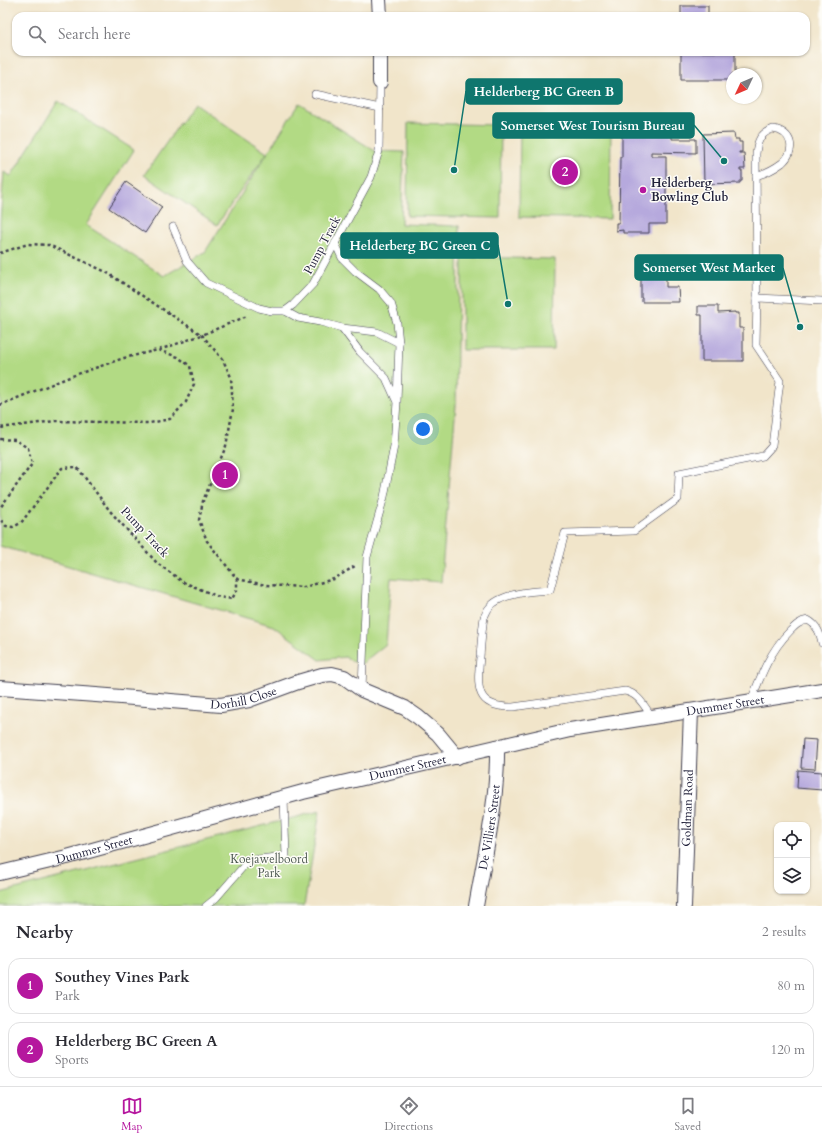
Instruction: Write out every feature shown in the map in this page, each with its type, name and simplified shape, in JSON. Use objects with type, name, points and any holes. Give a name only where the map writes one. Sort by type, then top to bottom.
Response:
[{"type":"street","points":[[379,0],[380,12]]},
{"type":"street","points":[[380,56],[380,82]]},
{"type":"street","name":"Dorhill Close","points":[[0,688],[221,705],[249,700],[298,682],[322,675],[332,674],[344,677],[362,690],[405,708],[438,734],[457,756]]},
{"type":"street","name":"Dummer Street","points":[[0,873],[68,857],[184,824],[284,798],[570,730],[822,690]]},
{"type":"street","name":"Goldman Road","points":[[684,906],[691,711]]},
{"type":"street","name":"De Villiers Street","points":[[476,906],[496,791],[498,770],[497,747]]},
{"type":"lane","name":"Pump Track","points":[[285,311],[293,305],[313,284],[371,177],[379,151],[380,82]]},
{"type":"lane","points":[[315,94],[380,108]]},
{"type":"lane","points":[[652,717],[637,696],[625,692],[513,706],[497,706],[488,702],[483,697],[479,689],[478,678],[484,617],[489,608],[510,595],[530,591],[550,590],[565,533],[634,531],[678,499],[679,473],[763,456],[772,446],[780,381],[756,345],[756,176],[757,145],[762,134],[773,129],[785,133],[789,137],[791,145],[787,157],[783,162],[768,172],[756,176]]},
{"type":"lane","points":[[173,227],[187,261],[206,283],[259,308],[272,311],[285,311],[298,318],[342,328],[378,332],[399,343]]},
{"type":"lane","points":[[335,243],[342,258],[355,271],[379,289],[391,304],[397,322],[399,343],[394,446],[384,497],[367,557],[362,690]]},
{"type":"lane","points":[[757,298],[822,301]]},
{"type":"lane","points":[[342,328],[360,352],[386,378],[397,402]]},
{"type":"lane","points":[[750,701],[763,668],[770,656],[784,637],[798,623],[808,620],[812,622],[819,632],[822,643]]},
{"type":"lane","points":[[206,906],[216,898],[249,860],[286,856],[284,798]]},
{"type":"path","points":[[0,253],[28,244],[49,245],[106,272],[202,335],[223,360],[231,378],[233,409],[226,446],[202,501],[199,520],[207,541],[237,579],[266,585],[304,587],[334,579],[367,557]]},
{"type":"path","points":[[0,405],[72,376],[124,358],[158,350],[202,335],[247,316],[259,308]]},
{"type":"path","points":[[0,428],[55,421],[150,423],[170,419],[186,402],[194,384],[190,366],[178,357],[158,350]]},
{"type":"path","points":[[0,439],[15,440],[28,448],[32,464],[0,508]]},
{"type":"path","name":"Pump Track","points":[[0,519],[6,526],[13,526],[21,523],[62,468],[77,467],[110,511],[157,562],[183,582],[219,597],[232,598],[237,590],[237,579]]},
{"type":"green space","points":[[58,101],[134,150],[86,225],[164,276],[205,252],[299,103],[375,151],[404,152],[401,224],[459,226],[456,405],[441,582],[391,578],[386,644],[360,665],[345,657],[320,660],[274,626],[0,546],[0,221],[4,172],[11,176]]},
{"type":"green space","points":[[194,103],[267,153],[217,225],[144,175]]},
{"type":"green space","points":[[408,123],[501,125],[500,218],[407,216]]},
{"type":"green space","points":[[520,125],[611,126],[610,219],[519,217]]},
{"type":"green space","points":[[462,257],[555,259],[554,350],[462,350]]},
{"type":"green space","name":"Koejawelboord Park","points":[[320,811],[304,906],[0,906],[0,893]]},
{"type":"building","points":[[681,6],[708,6],[708,12],[681,12]]},
{"type":"building","points":[[681,56],[735,56],[735,68],[726,68],[726,80],[681,80]]},
{"type":"building","name":"Helderberg Bowling Club","points":[[622,131],[672,132],[672,139],[696,139],[696,153],[651,152],[651,156],[666,156],[666,224],[649,224],[649,233],[623,233],[623,230],[616,231],[616,223],[619,223]]},
{"type":"building","points":[[734,133],[735,139],[739,139],[739,142],[742,142],[742,152],[739,153],[744,153],[745,169],[740,169],[740,171],[742,171],[742,181],[740,181],[740,183],[704,184],[703,134]]},
{"type":"building","points":[[126,182],[162,207],[145,233],[109,208]]},
{"type":"building","points":[[641,261],[665,262],[666,287],[678,287],[679,302],[642,302]]},
{"type":"building","points":[[698,306],[718,306],[718,313],[739,313],[739,328],[743,328],[743,361],[702,361],[702,315],[698,315]]},
{"type":"building","points":[[803,739],[817,740],[815,769],[801,768]]},
{"type":"building","points":[[798,770],[822,772],[822,790],[797,788]]},
{"type":"place","name":"Somerset West Tourism Bureau","points":[[724,161]]},
{"type":"place","name":"Helderberg BC Green B","points":[[454,170]]},
{"type":"place","name":"Helderberg BC Green A","points":[[565,172]]},
{"type":"place","name":"Helderberg Bowling Club","points":[[643,190]]},
{"type":"place","name":"Helderberg BC Green C","points":[[508,304]]},
{"type":"place","name":"Somerset West Market","points":[[800,327]]},
{"type":"place","name":"Southey Vines Park","points":[[225,475]]}]
